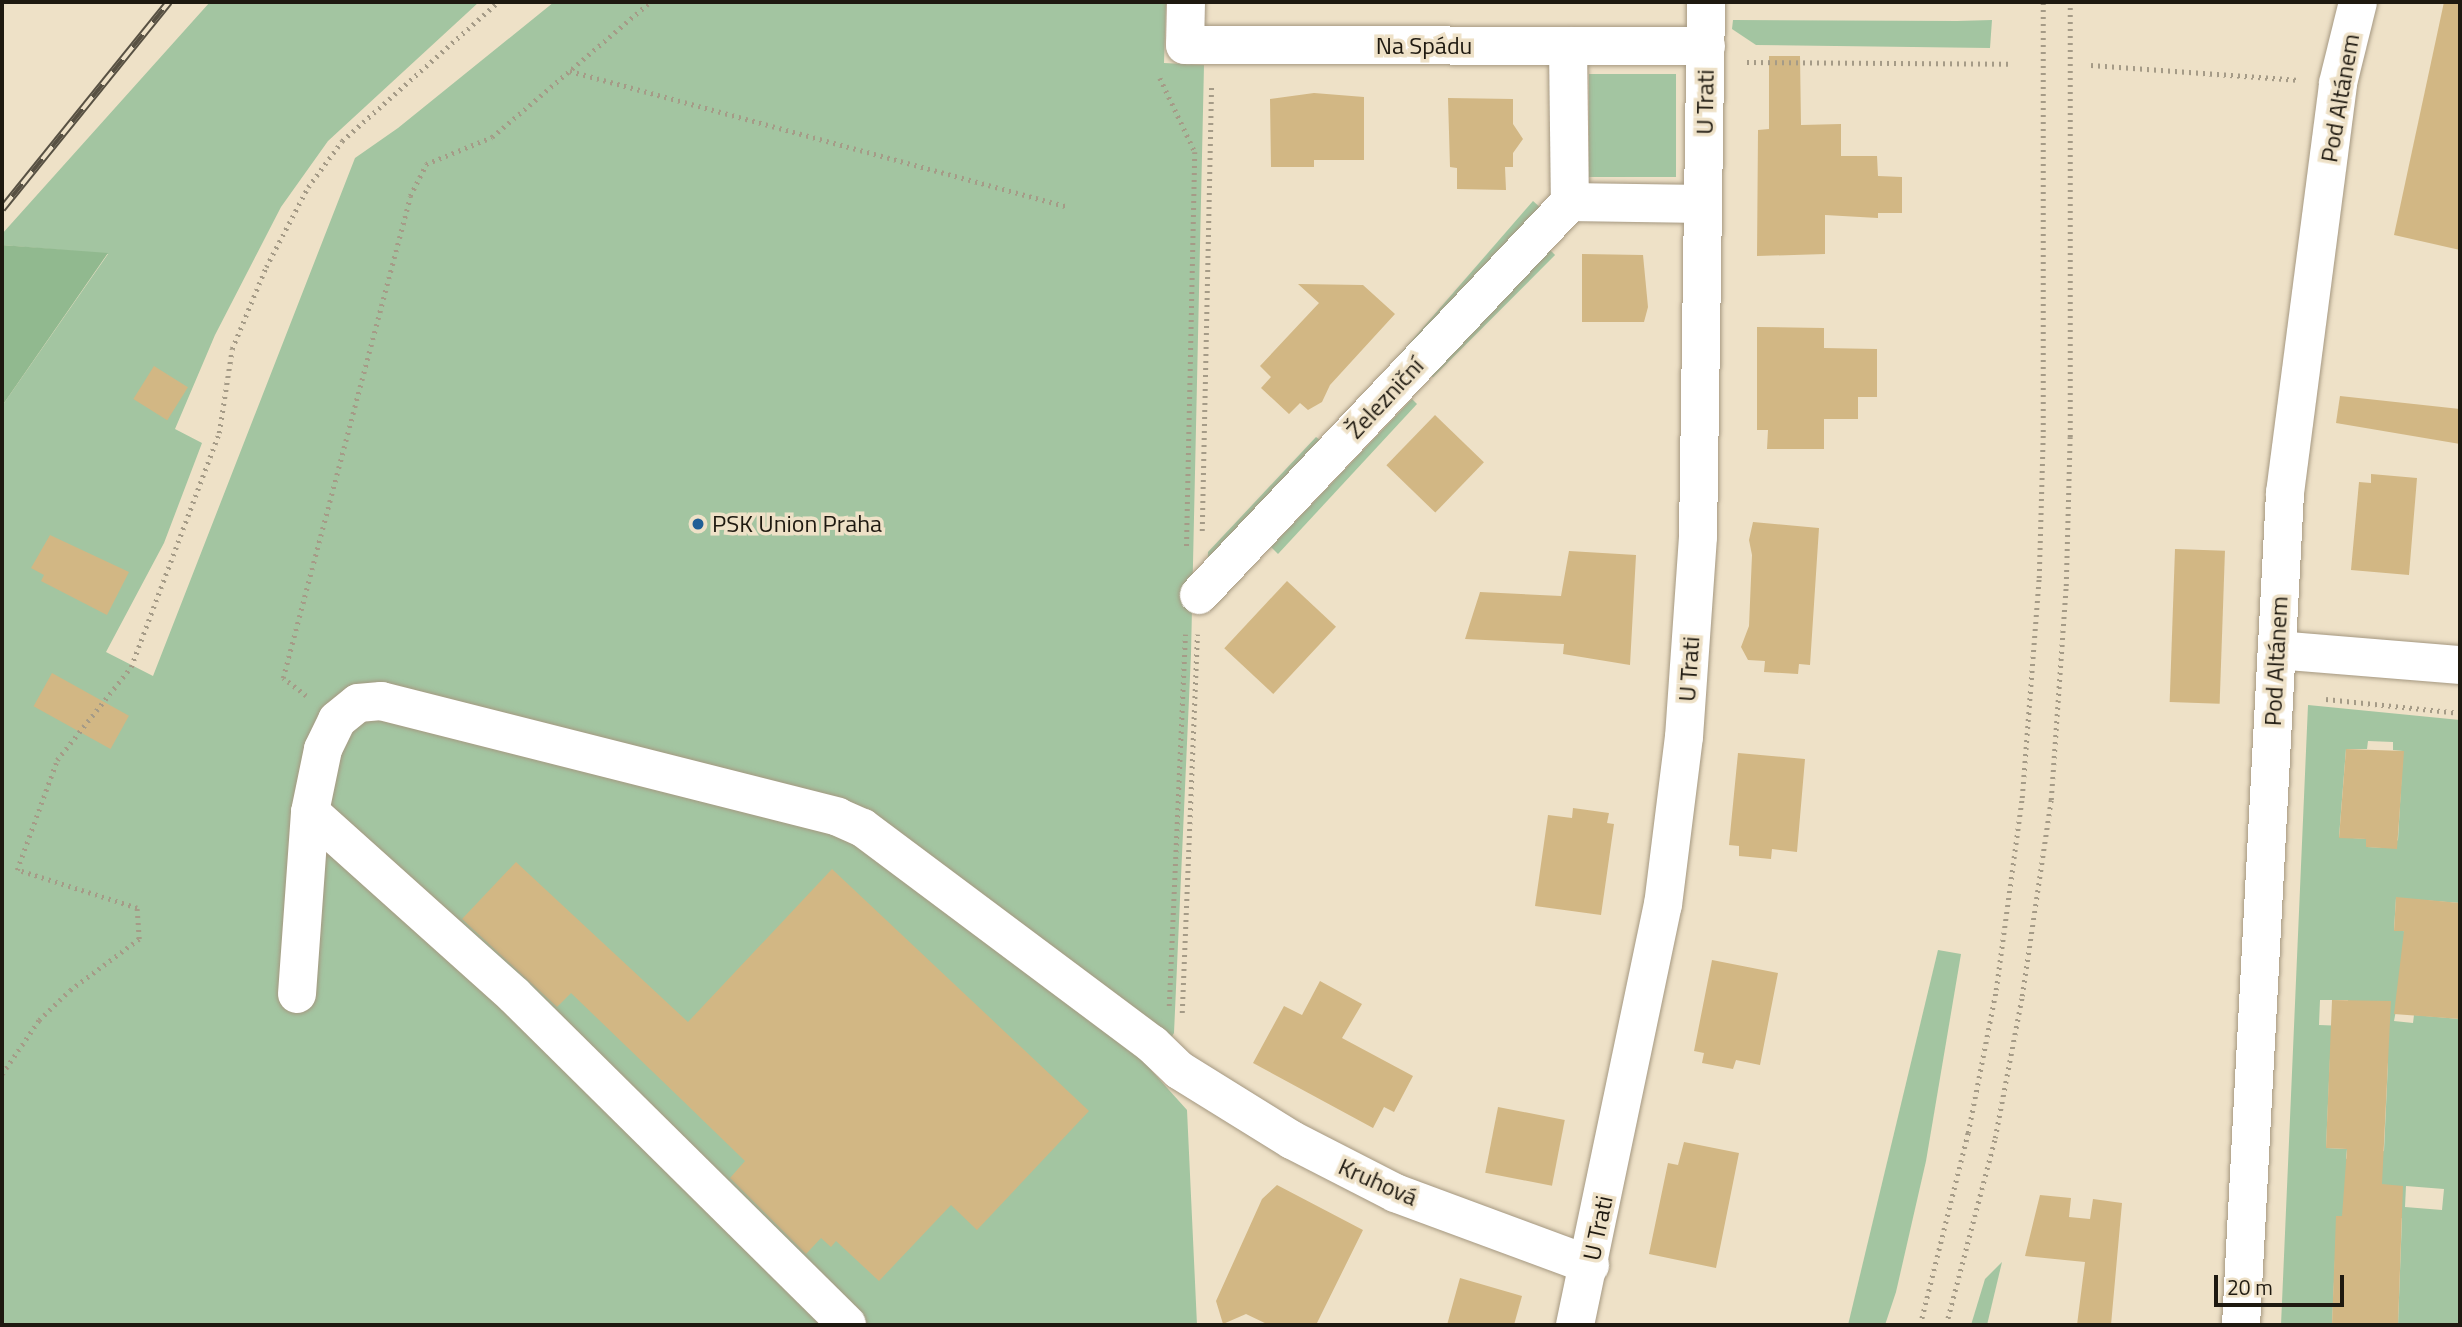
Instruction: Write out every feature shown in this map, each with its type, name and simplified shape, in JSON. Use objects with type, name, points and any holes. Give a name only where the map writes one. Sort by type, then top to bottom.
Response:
[{"type":"street","name":"Na Spádu","points":[[1186,2],[1185,45],[1706,46]]},
{"type":"street","name":"U Trati","points":[[1575,1325],[1590,1265],[1663,905],[1684,737],[1698,537],[1706,2]]},
{"type":"street","name":"Pod Altánem","points":[[2241,1325],[2285,493],[2338,83],[2358,2]]},
{"type":"street","points":[[1568,46],[1570,201],[1702,204]]},
{"type":"street","name":"Železniční","points":[[1190,595],[1570,201]]},
{"type":"street","points":[[2277,650],[2460,665]]},
{"type":"street","name":"Kruhová","points":[[337,720],[358,703],[381,701],[838,817],[863,828],[1152,1044],[1180,1070],[1353,1174],[1590,1265]]},
{"type":"street","points":[[297,994],[310,812],[323,749],[337,720]]},
{"type":"street","points":[[310,812],[514,996],[847,1325]]},
{"type":"path","points":[[2,1074],[39,1020],[70,990],[139,939],[136,908],[17,870],[57,760],[131,667],[219,433],[232,349],[266,267],[308,187],[342,141],[498,2]]},
{"type":"path","points":[[337,720],[283,678],[410,196],[426,164],[492,137],[650,2]]},
{"type":"path","points":[[1920,1325],[1968,1133],[1996,990],[2022,798],[2039,578],[2043,432],[2043,2]]},
{"type":"path","points":[[1946,1325],[1995,1138],[2022,996],[2051,800],[2070,437],[2070,2]]},
{"type":"path","points":[[1706,46],[1728,62],[2010,64]]},
{"type":"path","points":[[1154,64],[1195,152],[1190,595],[1180,1070]]},
{"type":"path","points":[[2091,65],[2338,83]]},
{"type":"path","points":[[569,71],[1069,207]]},
{"type":"path","points":[[1152,1044],[1168,1022],[1190,595],[1211,80]]},
{"type":"path","points":[[2316,698],[2460,713]]},
{"type":"green space","points":[[210,2],[479,2],[328,141],[281,207],[215,335],[175,429],[202,443],[164,543],[106,652],[153,676],[355,158],[398,128],[554,2],[1166,2],[1164,63],[1204,65],[1191,654],[1174,1033],[1151,1070],[1187,1110],[1197,1325],[2,1325],[2,406],[108,254],[2,245],[2,234]]},
{"type":"green space","points":[[1733,20],[1992,20],[1990,48],[1756,45],[1732,29]]},
{"type":"green space","points":[[1589,74],[1676,74],[1676,177],[1589,177]]},
{"type":"green space","points":[[1533,201],[1540,207],[1338,439],[1332,433]]},
{"type":"green space","points":[[2,245],[108,253],[2,406]]},
{"type":"green space","points":[[1548,248],[1555,255],[1433,377],[1426,370]]},
{"type":"green space","points":[[1412,399],[1417,404],[1278,554],[1271,547]]},
{"type":"green space","points":[[1316,437],[1324,443],[1207,578],[1208,552]]},
{"type":"green space","points":[[2308,705],[2460,720],[2460,903],[2396,898],[2394,930],[2411,932],[2394,1021],[2413,1023],[2414,1015],[2460,1019],[2460,1325],[2398,1325],[2402,1218],[2337,1216],[2332,1325],[2281,1325]],"holes":[[[2368,741],[2393,742],[2393,750],[2403,751],[2398,840],[2387,848],[2367,847],[2366,839],[2339,837],[2346,749],[2367,749]],[[2320,1000],[2348,1000],[2345,1026],[2319,1025]],[[2330,1058],[2388,1062],[2384,1151],[2346,1159],[2347,1149],[2326,1148]],[[2406,1186],[2444,1189],[2442,1210],[2405,1207]]]},
{"type":"green space","points":[[1938,950],[1961,954],[1926,1161],[1896,1292],[1885,1325],[1848,1325]]},
{"type":"green space","points":[[2002,1262],[1987,1325],[1971,1325],[1985,1279]]},
{"type":"building","points":[[2444,2],[2460,2],[2460,250],[2394,235]]},
{"type":"building","points":[[1769,56],[1800,56],[1801,125],[1841,124],[1841,156],[1877,156],[1878,176],[1902,177],[1902,213],[1878,213],[1878,218],[1825,215],[1825,254],[1757,256],[1758,130],[1769,129]]},
{"type":"building","points":[[1314,93],[1364,97],[1364,160],[1314,160],[1314,167],[1271,167],[1270,99]]},
{"type":"building","points":[[1448,98],[1513,99],[1513,124],[1523,139],[1513,153],[1513,167],[1505,167],[1506,190],[1457,189],[1457,168],[1450,167]]},
{"type":"building","points":[[1582,254],[1643,255],[1648,307],[1644,322],[1582,322]]},
{"type":"building","points":[[1298,284],[1363,285],[1395,314],[1330,385],[1322,402],[1308,410],[1300,403],[1289,414],[1261,388],[1271,377],[1260,366],[1319,303]]},
{"type":"building","points":[[1757,327],[1824,328],[1824,348],[1877,349],[1877,397],[1858,397],[1858,419],[1824,419],[1824,449],[1767,449],[1768,430],[1757,430]]},
{"type":"building","points":[[154,366],[188,387],[167,420],[133,399]]},
{"type":"building","points":[[2340,396],[2460,409],[2460,444],[2336,423]]},
{"type":"building","points":[[1435,415],[1484,462],[1435,513],[1386,465]]},
{"type":"building","points":[[2371,474],[2417,478],[2409,575],[2351,570],[2359,482],[2371,483]]},
{"type":"building","points":[[1753,522],[1819,528],[1810,665],[1799,664],[1798,674],[1764,672],[1765,661],[1748,660],[1741,647],[1749,626],[1752,555],[1749,540]]},
{"type":"building","points":[[50,535],[129,572],[107,615],[41,581],[44,575],[31,568]]},
{"type":"building","points":[[2175,549],[2225,551],[2220,704],[2170,702]]},
{"type":"building","points":[[1569,551],[1636,555],[1630,665],[1563,654],[1564,644],[1465,639],[1480,592],[1561,596]]},
{"type":"building","points":[[1287,581],[1336,627],[1273,694],[1224,648]]},
{"type":"building","points":[[52,673],[129,716],[111,749],[34,706]]},
{"type":"building","points":[[2346,749],[2404,751],[2397,849],[2366,847],[2366,839],[2339,838]]},
{"type":"building","points":[[1738,753],[1805,759],[1797,852],[1772,849],[1771,859],[1739,856],[1739,846],[1729,845]]},
{"type":"building","points":[[1573,808],[1609,813],[1607,823],[1614,824],[1601,915],[1535,906],[1548,815],[1572,818]]},
{"type":"building","points":[[516,862],[688,1022],[832,869],[1089,1111],[977,1230],[951,1205],[879,1281],[836,1241],[831,1247],[821,1238],[806,1254],[730,1178],[745,1161],[571,993],[557,1007],[462,919]]},
{"type":"building","points":[[2396,897],[2460,903],[2460,1019],[2394,1014],[2404,931],[2394,931]]},
{"type":"building","points":[[1712,960],[1778,973],[1760,1065],[1736,1060],[1733,1069],[1702,1063],[1704,1053],[1694,1051]]},
{"type":"building","points":[[1320,981],[1362,1004],[1342,1038],[1413,1076],[1394,1112],[1384,1107],[1373,1128],[1253,1063],[1284,1006],[1302,1015]]},
{"type":"building","points":[[2332,1000],[2391,1001],[2382,1184],[2403,1186],[2398,1325],[2332,1325],[2336,1216],[2342,1216],[2347,1149],[2326,1148]]},
{"type":"building","points":[[1498,1107],[1565,1120],[1552,1186],[1485,1173]]},
{"type":"building","points":[[1684,1142],[1739,1153],[1716,1268],[1649,1254],[1668,1163],[1678,1165]]},
{"type":"building","points":[[1277,1185],[1363,1230],[1316,1325],[1269,1325],[1246,1314],[1223,1324],[1216,1301],[1262,1199]]},
{"type":"building","points":[[2040,1195],[2071,1198],[2069,1217],[2090,1219],[2093,1199],[2122,1203],[2111,1325],[2077,1325],[2085,1262],[2025,1256]]},
{"type":"building","points":[[1460,1278],[1522,1296],[1514,1325],[1447,1325]]},
{"type":"railway","points":[[2,209],[169,2]]},
{"type":"place","name":"PSK Union Praha","points":[[698,524]]}]
